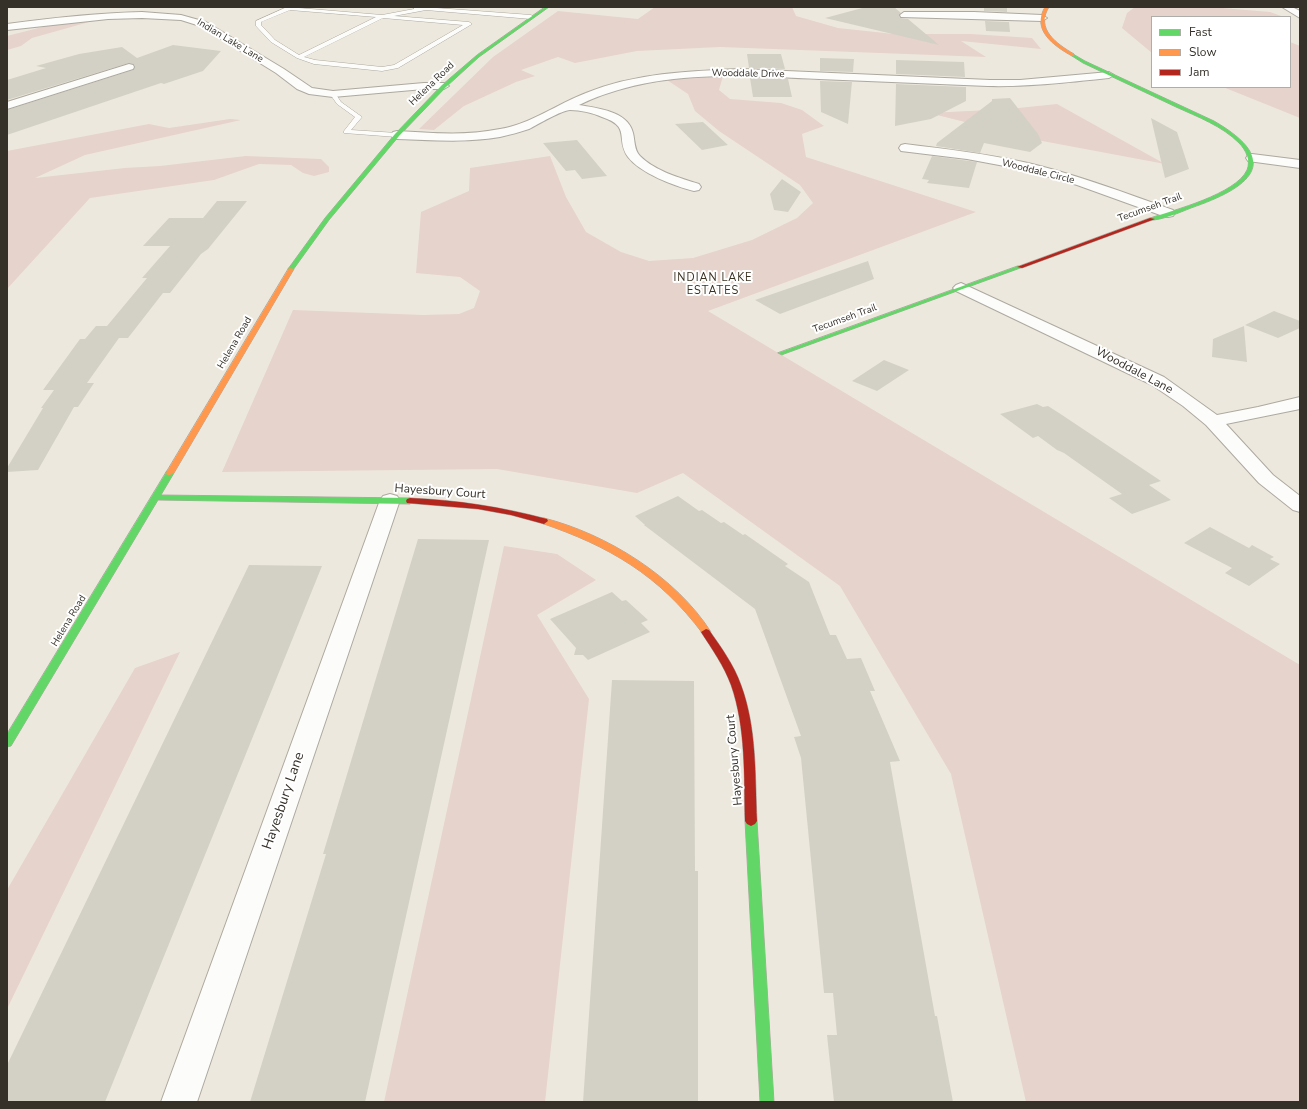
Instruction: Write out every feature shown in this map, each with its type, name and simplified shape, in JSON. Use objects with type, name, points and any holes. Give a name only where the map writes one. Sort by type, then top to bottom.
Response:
[{"type":"street","name":"Helena Road","points":[[7,743],[202,421],[292,268],[342,199],[397,136],[444,86],[478,56],[547,7]]},
{"type":"street","points":[[1047,7],[1042,18],[1046,33],[1059,47],[1109,75],[1212,122],[1243,143],[1252,158],[1300,164]]},
{"type":"street","points":[[1286,7],[1300,15]]},
{"type":"street","name":"Indian Lake Lane","points":[[7,27],[90,17],[135,15],[172,16],[193,20],[280,71],[305,90],[318,94],[424,86],[444,86]]},
{"type":"street","points":[[904,16],[974,15],[1042,18]]},
{"type":"street","points":[[7,33],[56,20]]},
{"type":"street","points":[[7,106],[129,67]]},
{"type":"street","name":"Wooddale Drive","points":[[397,136],[461,138],[487,135],[523,127],[601,91],[626,84],[674,76],[709,73],[763,73],[990,83],[1109,75]]},
{"type":"street","points":[[567,106],[617,118],[626,128],[628,143],[634,157],[668,177],[694,187]]},
{"type":"street","name":"Wooddale Circle","points":[[905,148],[956,154],[1027,167],[1072,180],[1168,213]]},
{"type":"street","name":"Tecumseh Trail","points":[[782,353],[1234,188],[1248,174],[1251,167],[1252,158]]},
{"type":"street","name":"Wooddale Lane","points":[[961,288],[1158,381],[1189,402],[1213,421],[1266,479],[1300,506]]},
{"type":"street","points":[[1213,421],[1258,413],[1300,402]]},
{"type":"street","name":"Hayesbury Court","points":[[156,497],[390,500],[446,502],[491,508],[532,517],[577,532],[608,546],[658,579],[689,609],[710,634],[738,688],[746,734],[767,1102]]},
{"type":"street","name":"Hayesbury Lane","points":[[179,1102],[390,500]]},
{"type":"lane","points":[[290,7],[383,16],[469,24],[396,67],[389,68],[314,62],[299,57],[273,41],[258,26],[259,21],[290,7]]},
{"type":"lane","points":[[402,7],[535,15]]},
{"type":"lane","points":[[444,7],[535,15]]},
{"type":"lane","points":[[299,57],[383,16],[424,9]]},
{"type":"lane","points":[[333,94],[339,103],[359,117],[346,132],[397,136]]},
{"type":"shaded area","points":[[655,7],[792,7],[796,16],[838,28],[894,34],[971,34],[1032,38],[1041,49],[961,41],[986,57],[720,47],[637,51],[575,63],[558,57],[521,70],[535,76],[516,82],[464,106],[434,130],[419,129],[493,57],[558,11],[638,19]]},
{"type":"shaded area","points":[[1135,7],[1210,7],[1270,12],[1281,16],[1151,16],[1151,52],[1122,28],[1127,13]]},
{"type":"shaded area","points":[[82,20],[89,22],[32,38],[21,46],[7,50],[7,36],[66,21]]},
{"type":"shaded area","points":[[1291,42],[1300,46],[1300,118],[1225,88],[1291,88]]},
{"type":"shaded area","points":[[693,76],[723,76],[719,90],[730,99],[781,103],[802,110],[824,126],[802,134],[806,157],[976,212],[708,311],[1300,665],[1300,1102],[1026,1102],[951,774],[840,586],[683,473],[637,493],[497,469],[222,472],[293,310],[423,315],[459,314],[474,308],[480,291],[460,277],[416,273],[421,212],[469,191],[470,168],[550,156],[566,197],[586,232],[621,252],[649,261],[693,258],[752,240],[797,218],[813,203],[800,185],[719,131],[695,111],[688,94],[667,80]]},
{"type":"shaded area","points":[[1057,104],[1165,164],[1037,140],[929,113],[1009,109]]},
{"type":"shaded area","points":[[230,119],[241,120],[85,155],[35,178],[246,156],[321,159],[329,167],[329,172],[314,176],[303,173],[291,165],[259,164],[214,180],[90,198],[7,289],[7,151],[149,124],[169,128]]},
{"type":"shaded area","points":[[504,546],[557,554],[596,580],[537,615],[589,699],[545,1102],[384,1102]]},
{"type":"shaded area","points":[[180,652],[7,1009],[7,890],[135,668]]},
{"type":"building","points":[[866,7],[894,7],[901,13],[899,15],[900,18],[908,19],[939,45],[825,18]]},
{"type":"building","points":[[984,7],[1007,7],[1007,12],[984,11]]},
{"type":"building","points":[[985,21],[1009,22],[1010,32],[986,31]]},
{"type":"building","points":[[173,45],[221,51],[203,71],[164,84],[161,83],[7,135],[7,110],[133,70],[135,66],[129,63],[7,100],[7,80],[46,68],[36,66],[79,54],[122,47],[137,58]]},
{"type":"building","points":[[747,54],[781,54],[785,69],[749,68]]},
{"type":"building","points":[[820,58],[854,59],[853,72],[820,71]]},
{"type":"building","points":[[896,60],[964,62],[965,77],[896,74]]},
{"type":"building","points":[[750,78],[788,79],[792,97],[753,97]]},
{"type":"building","points":[[820,81],[852,82],[848,124],[821,112]]},
{"type":"building","points":[[896,84],[966,87],[966,101],[931,119],[895,126]]},
{"type":"building","points":[[1010,98],[1038,134],[1042,143],[1030,152],[984,143],[980,153],[936,146],[937,143],[992,101],[992,99]]},
{"type":"building","points":[[1151,118],[1177,132],[1189,169],[1165,178]]},
{"type":"building","points":[[703,122],[728,145],[702,150],[675,124]]},
{"type":"building","points":[[577,140],[607,176],[582,179],[575,170],[566,171],[543,143]]},
{"type":"building","points":[[932,156],[977,162],[969,188],[927,183],[929,180],[922,179]]},
{"type":"building","points":[[782,179],[801,192],[788,212],[774,210],[770,194]]},
{"type":"building","points":[[217,201],[247,201],[208,249],[201,254],[170,293],[163,293],[128,338],[119,338],[87,383],[94,383],[78,407],[74,407],[38,470],[7,472],[7,468],[43,408],[41,408],[54,390],[43,390],[80,339],[85,339],[96,326],[107,326],[147,278],[142,278],[170,246],[143,246],[169,218],[203,218]]},
{"type":"building","points":[[868,261],[874,279],[780,314],[755,300]]},
{"type":"building","points":[[1274,311],[1300,321],[1300,328],[1278,338],[1245,325]]},
{"type":"building","points":[[1244,326],[1247,362],[1212,357],[1213,339]]},
{"type":"building","points":[[884,360],[909,370],[877,391],[852,381]]},
{"type":"building","points":[[1037,404],[1043,407],[1048,406],[1161,481],[1149,485],[1171,500],[1132,514],[1109,498],[1122,494],[1064,453],[1057,450],[1038,436],[1033,438],[1000,414]]},
{"type":"building","points":[[678,496],[699,511],[702,510],[721,523],[724,522],[743,535],[745,534],[788,564],[785,566],[809,582],[830,635],[836,635],[847,659],[861,658],[875,691],[870,691],[900,761],[890,762],[935,1016],[937,1016],[953,1102],[834,1102],[827,1035],[837,1035],[833,993],[824,993],[801,758],[794,737],[801,736],[755,609],[644,525],[635,516]]},
{"type":"building","points":[[1210,527],[1249,548],[1252,545],[1274,557],[1270,559],[1280,564],[1249,586],[1225,573],[1232,568],[1184,543]]},
{"type":"building","points":[[418,539],[489,540],[365,1102],[250,1102],[326,854],[323,854]]},
{"type":"building","points":[[249,565],[322,566],[105,1102],[7,1102],[7,1065]]},
{"type":"building","points":[[612,592],[622,601],[626,600],[648,620],[641,623],[650,632],[588,660],[583,655],[574,655],[576,648],[550,619]]},
{"type":"building","points":[[612,680],[694,681],[695,871],[698,871],[698,1102],[583,1102]]},
{"type":"traffic: fast","points":[[291,269],[327,219],[397,135],[444,86],[478,56],[547,7]]},
{"type":"traffic: fast","points":[[1073,55],[1084,62],[1212,122],[1236,137],[1246,147],[1249,153],[1251,159],[1250,170],[1242,180],[1229,189],[1213,198],[1152,219]]},
{"type":"traffic: fast","points":[[782,353],[1020,267]]},
{"type":"traffic: fast","points":[[7,743],[170,473]]},
{"type":"traffic: fast","points":[[156,497],[410,501]]},
{"type":"traffic: fast","points":[[751,821],[767,1102]]},
{"type":"traffic: slow","points":[[1047,7],[1042,19],[1045,31],[1057,45],[1073,55]]},
{"type":"traffic: slow","points":[[170,473],[291,269]]},
{"type":"traffic: slow","points":[[544,521],[590,538],[635,563],[655,577],[674,594],[691,612],[706,632]]},
{"type":"traffic: jam","points":[[1020,267],[1152,219]]},
{"type":"traffic: jam","points":[[410,501],[478,506],[544,521]]},
{"type":"traffic: jam","points":[[706,632],[730,671],[741,700],[748,752],[751,821]]},
{"type":"district","name":"INDIAN LAKE ESTATES","points":[[713,284]]}]
